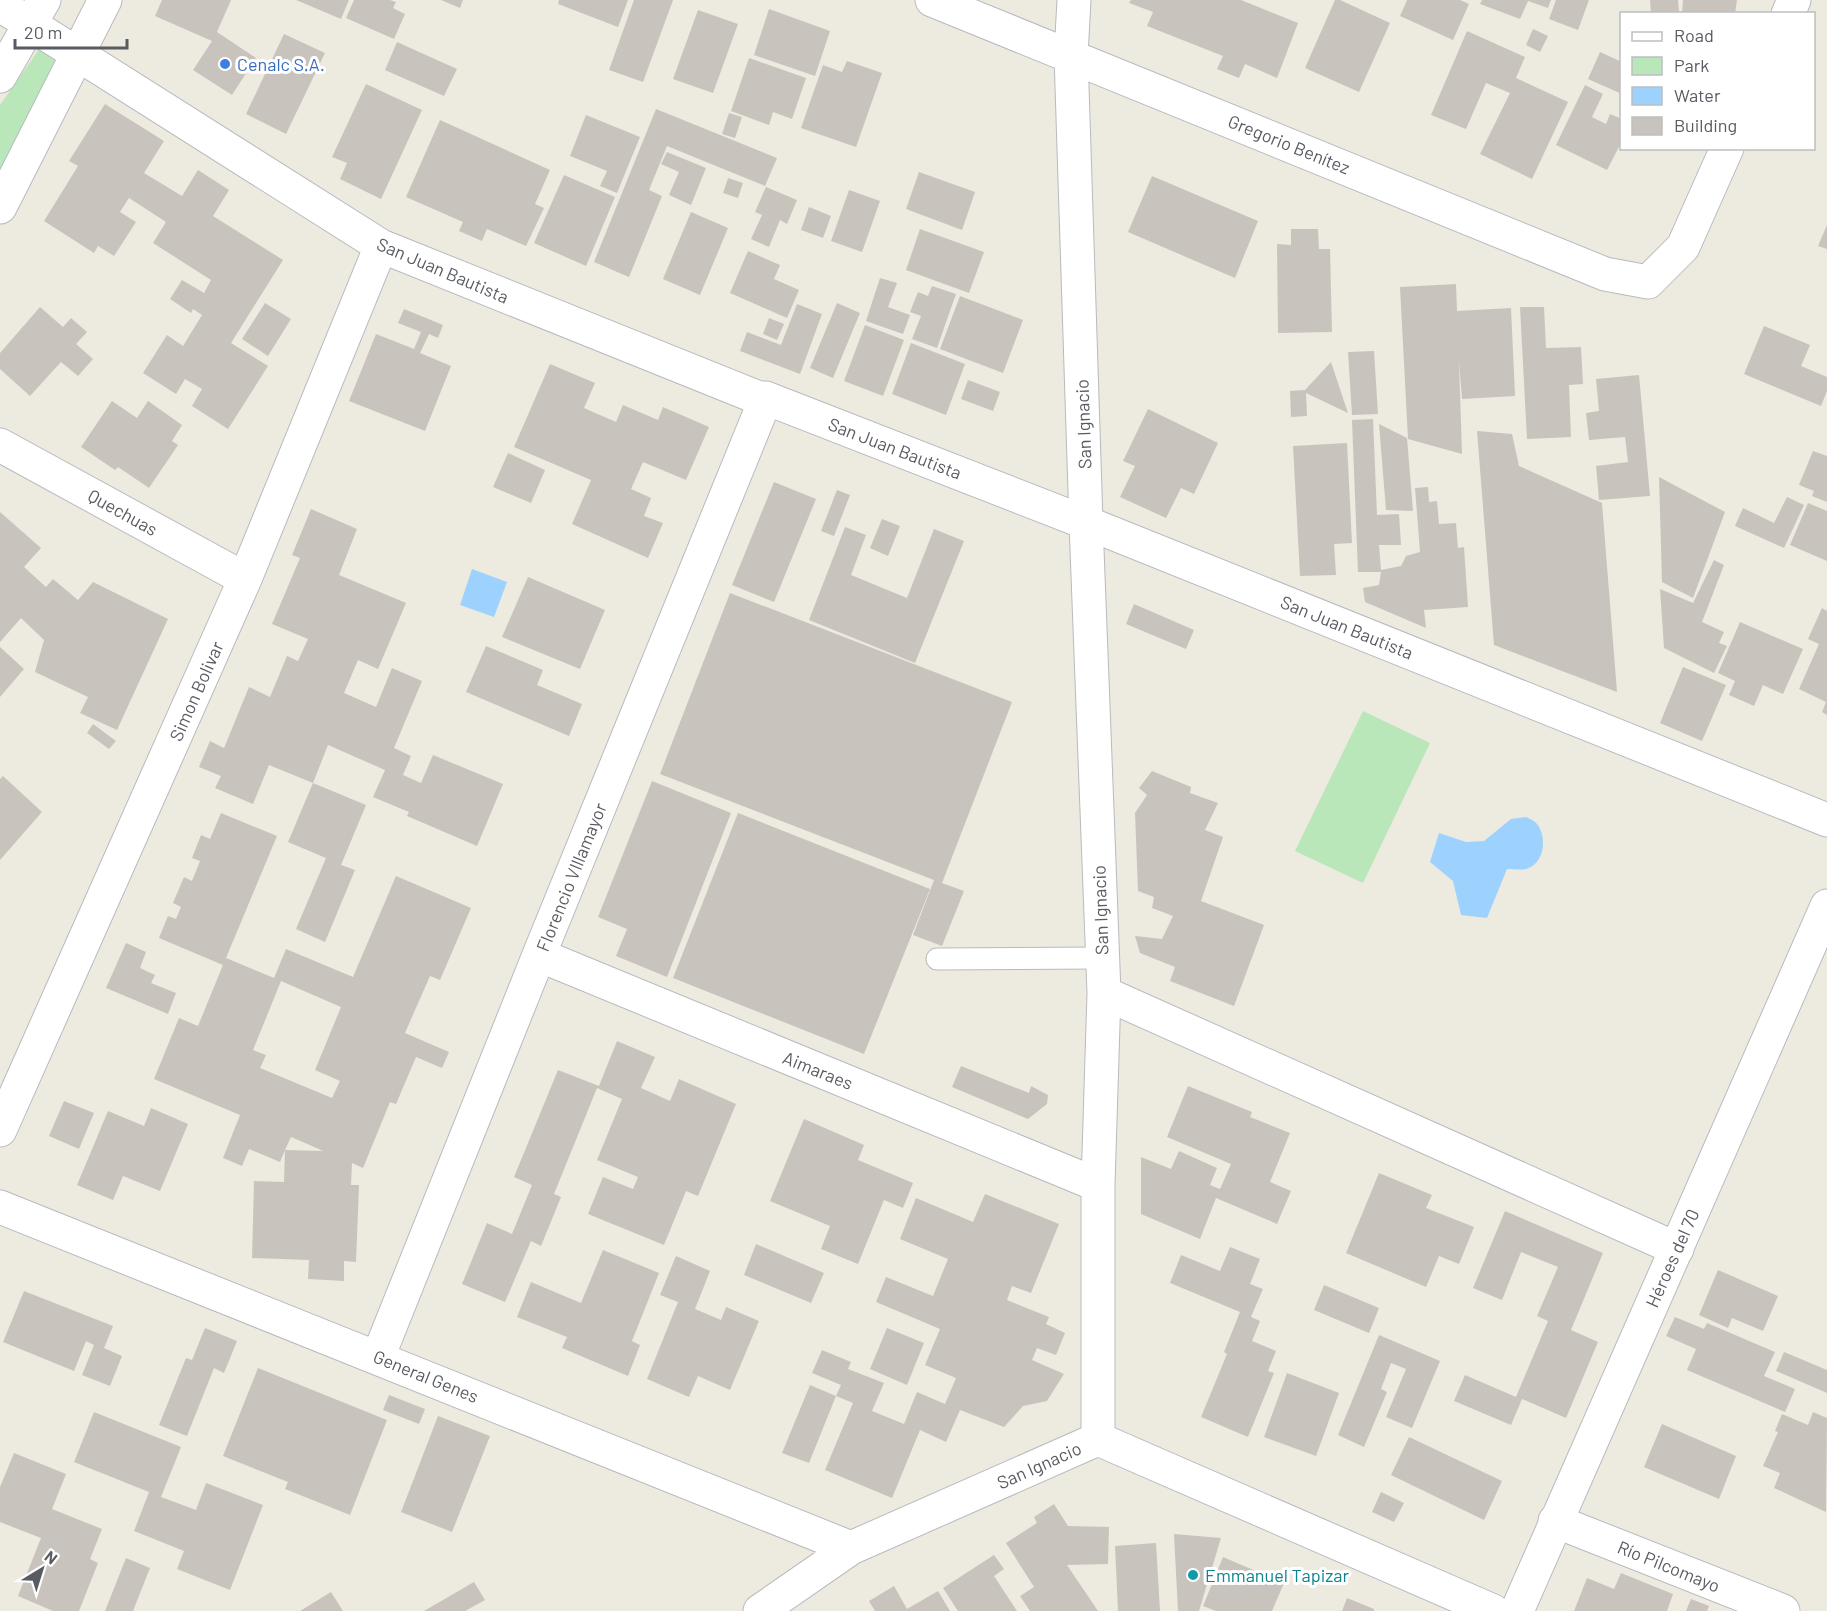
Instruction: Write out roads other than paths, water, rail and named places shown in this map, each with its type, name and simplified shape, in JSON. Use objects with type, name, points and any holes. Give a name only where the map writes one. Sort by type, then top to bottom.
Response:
[{"type":"street","points":[[0,207],[105,0]]},
{"type":"street","name":"Gregorio Benítez","points":[[932,0],[1605,274],[1648,282],[1683,247],[1726,150]]},
{"type":"street","name":"San Ignacio","points":[[760,1611],[851,1548],[1098,1439],[1098,1185],[1104,993],[1071,55],[1074,0]]},
{"type":"street","name":"San Juan Bautista","points":[[0,5],[38,12],[76,54],[381,246],[759,398],[766,398],[1086,523],[1827,820]]},
{"type":"street","points":[[0,76],[38,12]]},
{"type":"street","name":"Simon Bolivar","points":[[0,1130],[246,579],[381,246]]},
{"type":"street","name":"Florencio VIllamayor","points":[[378,1357],[766,398]]},
{"type":"street","name":"Quechuas","points":[[0,445],[246,579]]},
{"type":"street","name":"Héroes del 70","points":[[1516,1611],[1827,906]]},
{"type":"street","name":"Aimaraes","points":[[539,955],[1098,1185]]},
{"type":"street","points":[[1104,993],[1677,1249]]},
{"type":"street","name":"General Genes","points":[[0,1207],[851,1548]]},
{"type":"street","points":[[1098,1439],[1493,1611]]},
{"type":"street","name":"Río Pilcomayo","points":[[1555,1521],[1783,1611]]},
{"type":"lane","points":[[937,959],[1102,958]]},
{"type":"water","points":[[472,569],[507,582],[494,617],[460,605]]},
{"type":"water","points":[[1526,817],[1535,822],[1541,830],[1543,848],[1539,859],[1528,868],[1507,869],[1487,918],[1461,915],[1453,881],[1430,862],[1439,833],[1466,842],[1484,841],[1511,819]]},
{"type":"place","name":"Cenalc S.A.","points":[[225,64]]},
{"type":"place","name":"Emmanuel Tapizar","points":[[1193,1575]]}]
